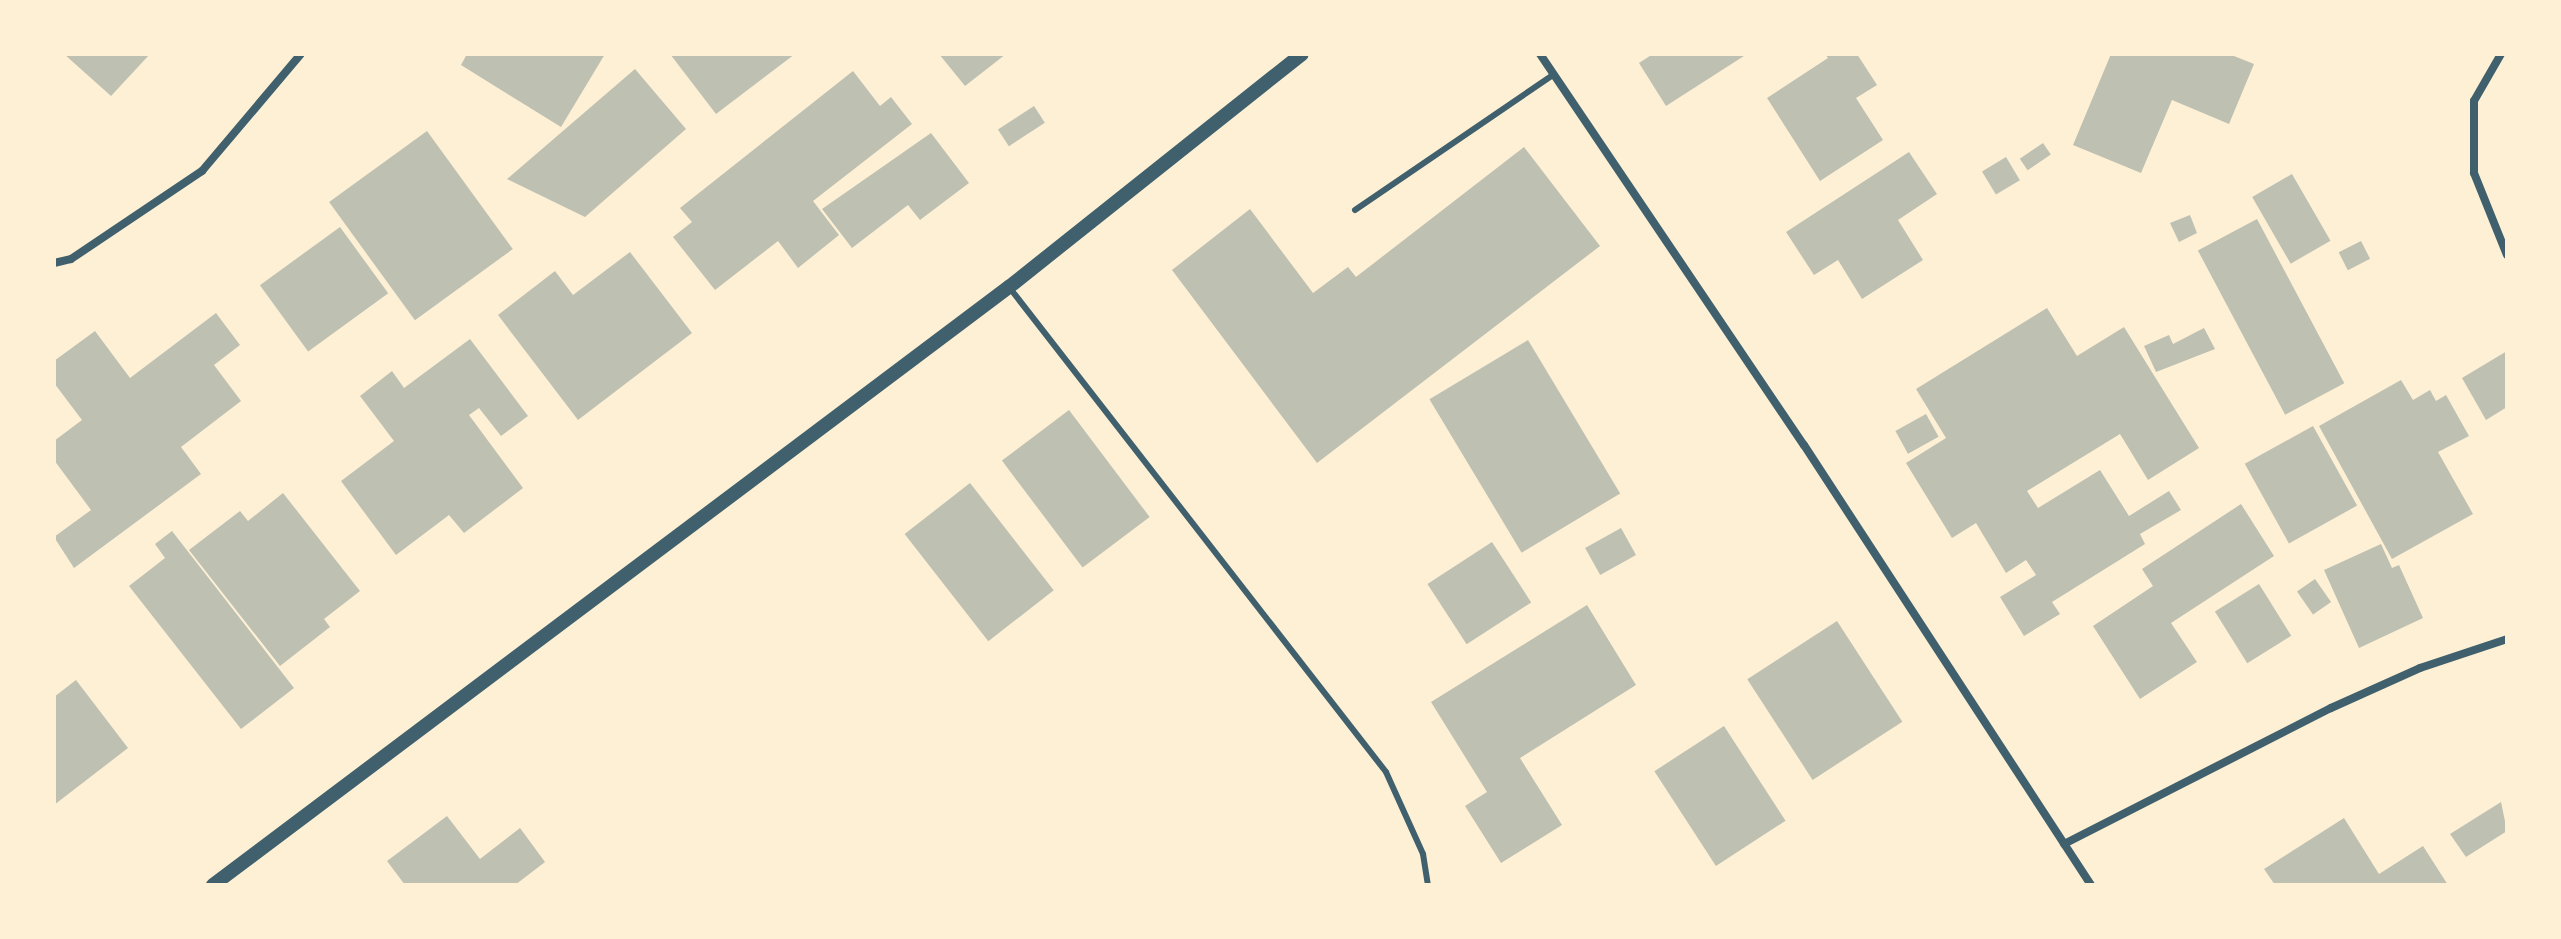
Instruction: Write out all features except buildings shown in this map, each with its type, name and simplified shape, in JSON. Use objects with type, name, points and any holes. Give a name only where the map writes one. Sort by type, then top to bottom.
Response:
[{"type":"street","points":[[54,263],[71,259],[202,171],[301,54]]},
{"type":"street","points":[[213,885],[1009,287],[1302,54]]},
{"type":"street","points":[[1540,54],[1804,445],[2091,885]]},
{"type":"street","points":[[2501,54],[2474,101],[2474,173],[2507,255]]},
{"type":"street","points":[[2064,844],[2331,708],[2420,668],[2507,639]]},
{"type":"lane","points":[[1355,210],[1553,75]]},
{"type":"lane","points":[[1009,287],[1386,772],[1423,854],[1428,885]]}]
